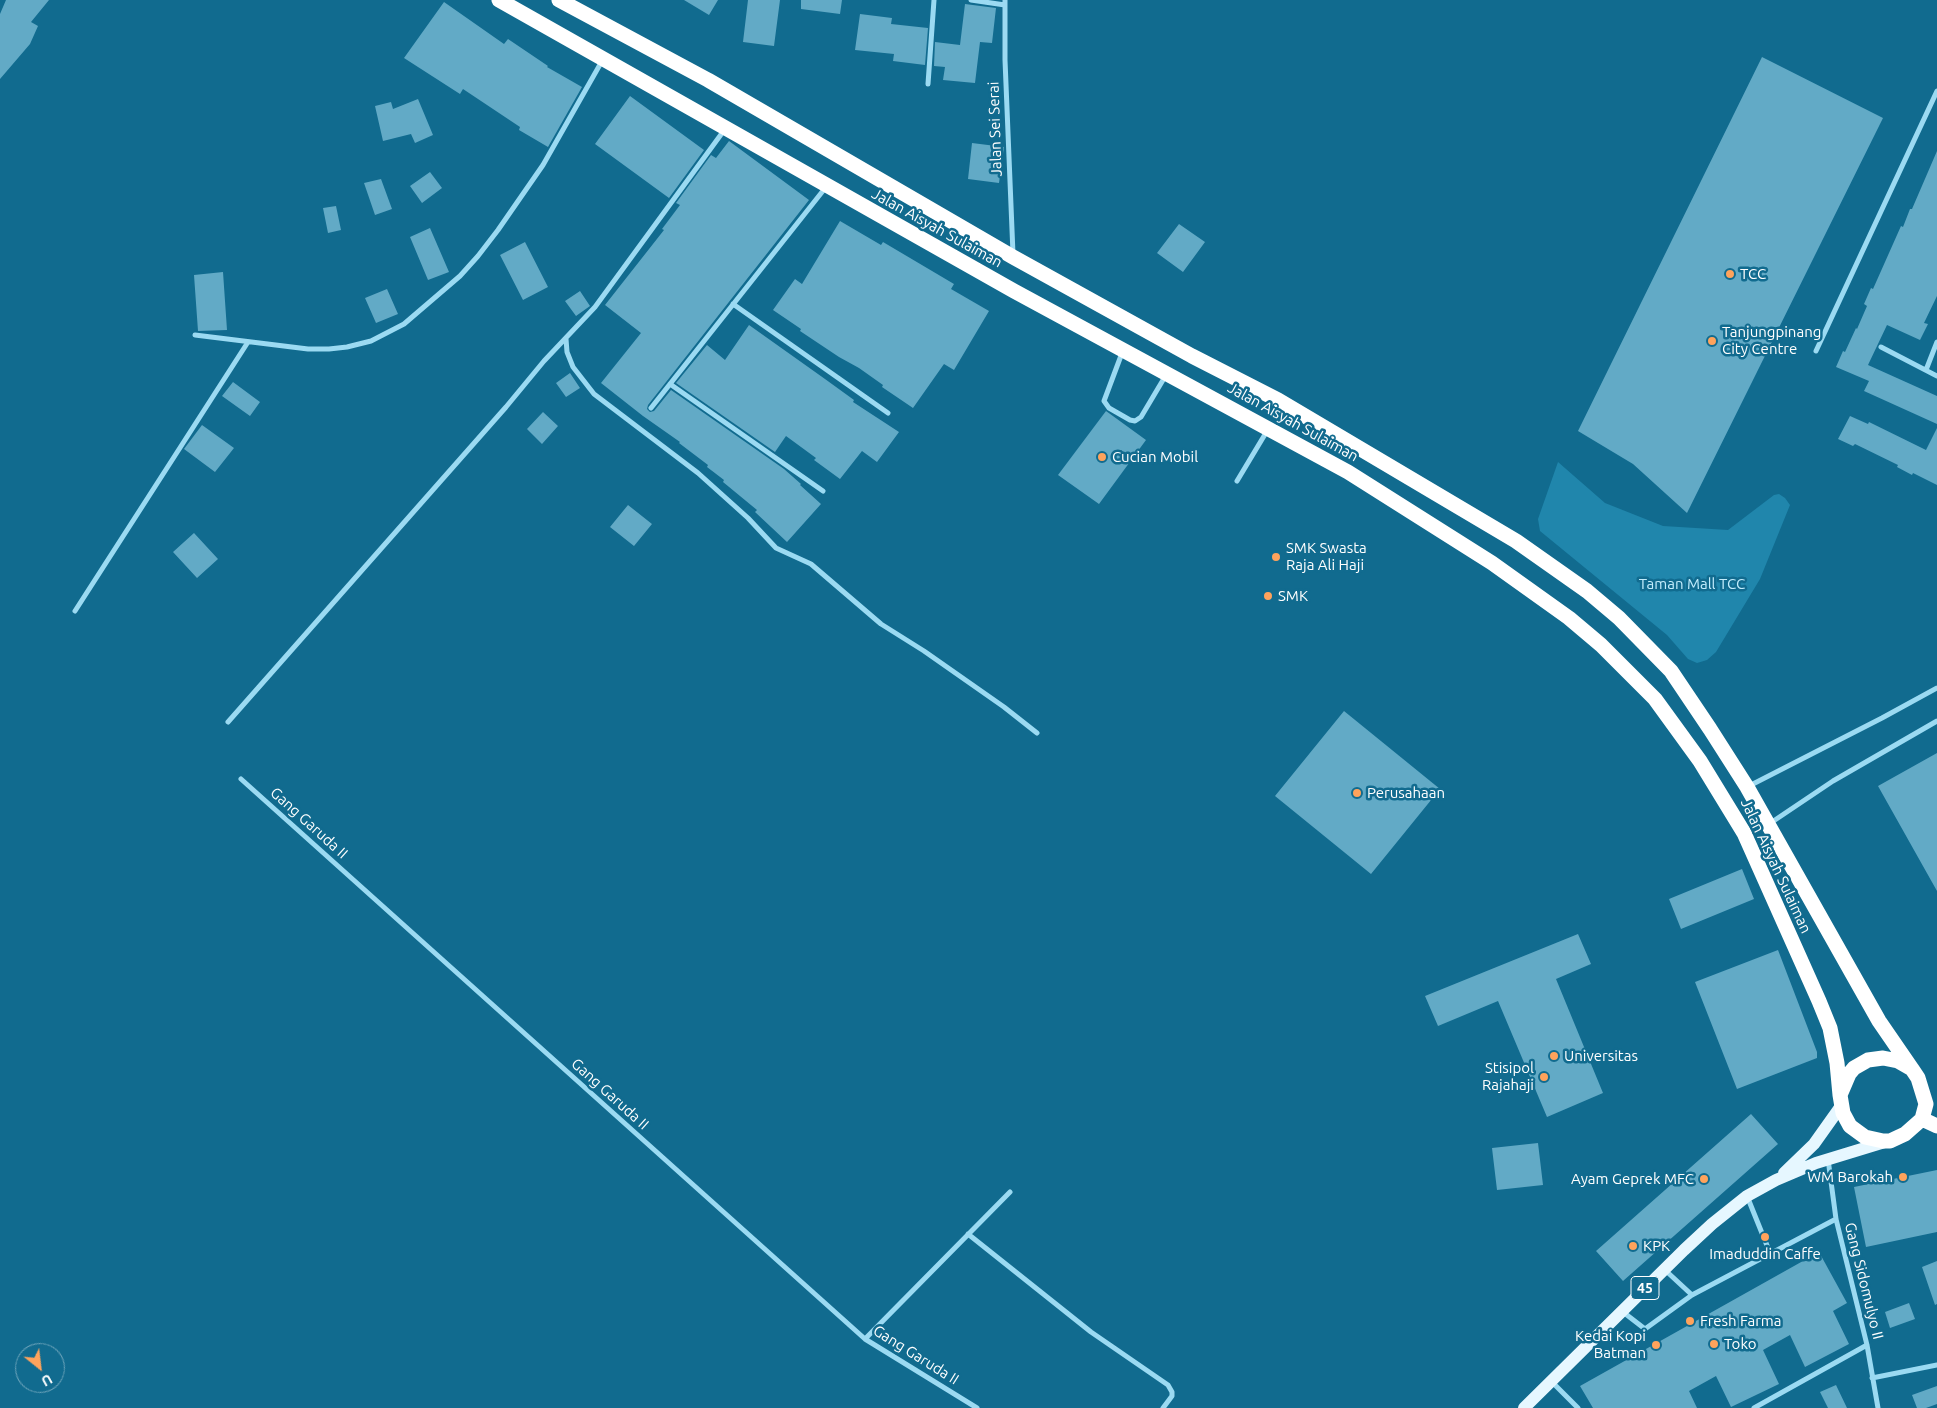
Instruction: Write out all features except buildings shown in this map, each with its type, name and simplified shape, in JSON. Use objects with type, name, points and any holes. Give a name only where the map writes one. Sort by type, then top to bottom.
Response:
[{"type":"highway","name":"Jalan Aisyah Sulaiman","points":[[499,0],[1014,291],[1348,472],[1532,590],[1601,644],[1655,700],[1700,761],[1744,833],[1830,1028],[1838,1063],[1841,1101]]},
{"type":"highway","name":"Jalan Aisyah Sulaiman","points":[[559,0],[708,80],[1013,257],[1192,356],[1278,400],[1516,541],[1587,591],[1619,618],[1671,672],[1710,729],[1747,787],[1880,1021],[1912,1069]]},
{"type":"highway","points":[[1348,472],[1360,449]]},
{"type":"highway","name":"45","points":[[1841,1101],[1849,1074],[1868,1060],[1883,1058],[1898,1061],[1912,1069]]},
{"type":"highway","points":[[1912,1069],[1926,1097],[1925,1112],[1922,1118],[1937,1126]]},
{"type":"highway","points":[[1841,1101],[1846,1121],[1859,1135],[1870,1140],[1890,1141]]},
{"type":"highway","name":"45","points":[[1890,1141],[1905,1134],[1922,1118]]},
{"type":"main road","name":"45","points":[[1776,1180],[1814,1144],[1841,1101]]},
{"type":"main road","name":"45","points":[[1524,1408],[1664,1269],[1712,1224],[1747,1196],[1776,1180],[1828,1159],[1890,1141]]},
{"type":"street","points":[[928,84],[934,0]]},
{"type":"street","points":[[971,0],[1005,3]]},
{"type":"street","name":"Jalan Sei Serai","points":[[1005,3],[1005,60],[1013,257]]},
{"type":"street","points":[[195,335],[308,349],[348,347],[371,341],[404,324],[460,276],[498,230],[543,165],[604,58]]},
{"type":"street","points":[[1816,351],[1937,91]]},
{"type":"street","points":[[228,722],[506,407],[544,361],[595,307],[726,128]]},
{"type":"street","points":[[651,408],[827,186]]},
{"type":"street","points":[[733,304],[888,414]]},
{"type":"street","points":[[566,339],[567,352],[573,368],[590,389],[698,473],[748,518],[776,548],[811,564],[881,624],[924,651],[1037,733]]},
{"type":"street","points":[[76,611],[248,342]]},
{"type":"street","points":[[1926,370],[1937,342]]},
{"type":"street","points":[[1881,348],[1937,376]]},
{"type":"street","points":[[1124,350],[1104,401],[1109,408],[1130,420],[1135,421],[1141,417],[1167,373]]},
{"type":"street","points":[[670,384],[823,491]]},
{"type":"street","points":[[1236,481],[1269,428]]},
{"type":"street","points":[[1747,787],[1937,688]]},
{"type":"street","points":[[1768,825],[1833,781],[1937,721]]},
{"type":"street","name":"Gang Garuda II","points":[[240,779],[865,1339],[977,1408]]},
{"type":"street","name":"Gang Sidomulyo II","points":[[1828,1159],[1836,1220],[1866,1345],[1878,1408]]},
{"type":"street","points":[[865,1339],[1010,1192]]},
{"type":"street","points":[[1747,1196],[1770,1254]]},
{"type":"street","points":[[1622,1311],[1645,1330],[1692,1296],[1836,1220]]},
{"type":"street","points":[[968,1234],[1091,1332],[1168,1385],[1172,1396],[1164,1408]]},
{"type":"street","points":[[1664,1269],[1692,1296]]},
{"type":"street","points":[[1754,1408],[1866,1345]]},
{"type":"street","points":[[1872,1378],[1937,1365]]},
{"type":"street","points":[[1552,1381],[1578,1408]]},
{"type":"green space","name":"Taman Mall TCC","points":[[1558,462],[1605,503],[1663,526],[1728,530],[1774,495],[1779,494],[1785,498],[1790,505],[1760,579],[1716,652],[1707,660],[1697,663],[1688,659],[1667,635],[1540,531],[1538,519]]},
{"type":"place","name":"TCC","points":[[1730,274]]},
{"type":"place","name":"Tanjungpinang City Centre","points":[[1712,341]]},
{"type":"place","name":"Cucian Mobil","points":[[1102,457]]},
{"type":"place","name":"SMK Swasta Raja Ali Haji","points":[[1276,557]]},
{"type":"place","name":"SMK","points":[[1268,596]]},
{"type":"place","name":"Perusahaan","points":[[1357,793]]},
{"type":"place","name":"Universitas","points":[[1554,1056]]},
{"type":"place","name":"Stisipol Rajahaji","points":[[1544,1077]]},
{"type":"place","name":"WM Barokah","points":[[1903,1177]]},
{"type":"place","name":"Ayam Geprek MFC","points":[[1704,1179]]},
{"type":"place","name":"Imaduddin Caffe","points":[[1765,1237]]},
{"type":"place","name":"KPK","points":[[1633,1246]]},
{"type":"place","name":"Fresh Farma","points":[[1690,1321]]},
{"type":"place","name":"Toko","points":[[1714,1344]]},
{"type":"place","name":"Kedai Kopi Batman","points":[[1656,1345]]}]
